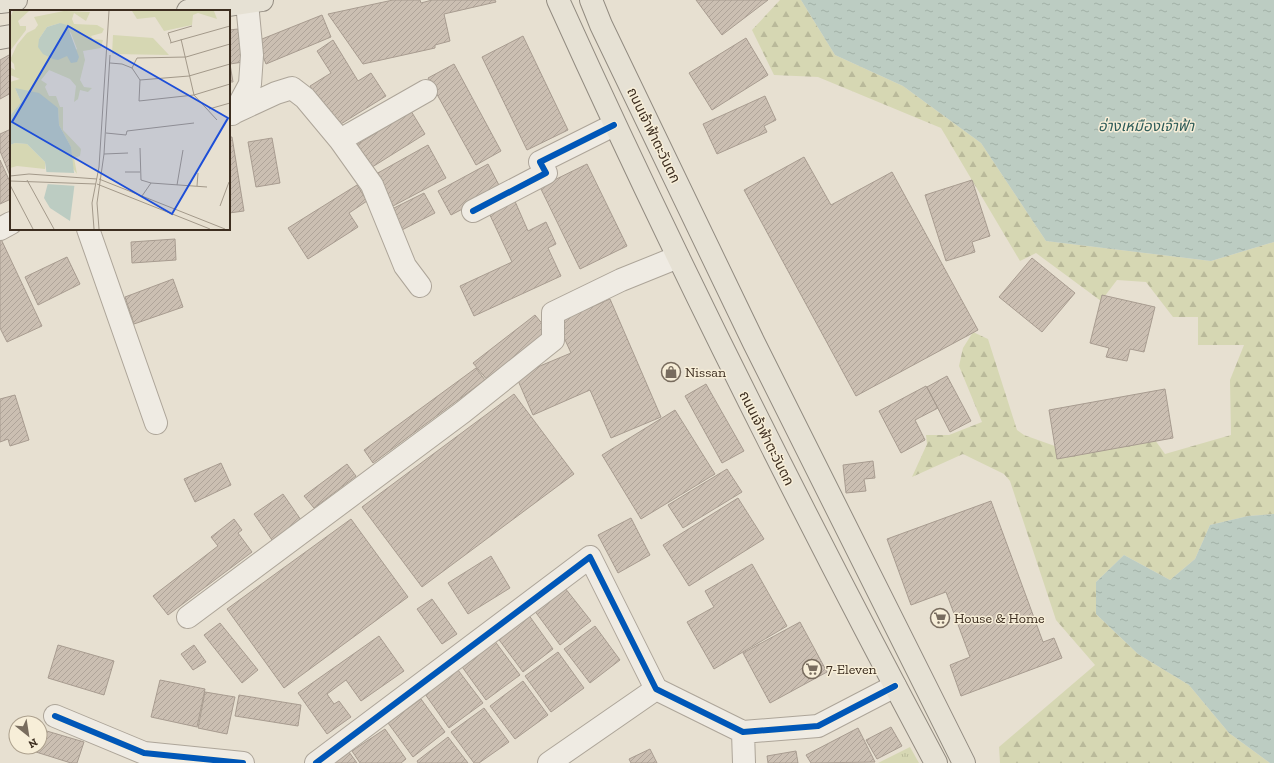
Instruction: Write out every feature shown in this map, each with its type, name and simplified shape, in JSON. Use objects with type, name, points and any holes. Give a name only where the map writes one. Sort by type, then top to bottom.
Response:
[{"type":"main road","points":[[0,2],[16,0]]},
{"type":"main road","name":"ถนนเจ้าฟ้าตะวันตก","points":[[558,0],[614,125],[764,432],[936,763]]},
{"type":"main road","name":"ถนนเจ้าฟ้าตะวันตก","points":[[591,0],[601,25],[754,343],[964,763]]},
{"type":"main road","points":[[195,10],[254,1]]},
{"type":"main road","points":[[0,38],[10,36]]},
{"type":"street","points":[[232,114],[250,84],[254,1]]},
{"type":"street","points":[[232,114],[276,92],[292,88],[305,98],[340,140],[372,185],[405,266],[420,286]]},
{"type":"street","points":[[340,140],[426,91]]},
{"type":"street","points":[[473,211],[546,173],[540,162],[614,125]]},
{"type":"street","points":[[0,229],[10,224]]},
{"type":"street","points":[[88,230],[156,423]]},
{"type":"street","points":[[188,617],[464,412],[553,340],[553,313],[622,280],[678,257]]},
{"type":"street","points":[[316,763],[590,557],[656,689],[743,732],[818,726],[895,686]]},
{"type":"street","points":[[549,763],[656,689]]},
{"type":"street","points":[[55,716],[140,758],[243,763]]},
{"type":"street","points":[[743,732],[744,763]]},
{"type":"green space","points":[[780,0],[801,0],[835,55],[903,86],[981,143],[1046,241],[1211,261],[1274,242],[1274,514],[1248,516],[1210,525],[1195,559],[1170,580],[1124,555],[1096,582],[1096,614],[1138,654],[1189,685],[1229,733],[1270,763],[1000,763],[999,747],[1095,665],[1056,620],[1010,481],[1004,474],[963,454],[912,477],[927,444],[926,435],[949,435],[982,422],[959,366],[963,348],[973,332],[988,339],[1017,430],[1024,435],[1077,454],[1155,440],[1165,454],[1231,435],[1230,380],[1244,345],[1198,345],[1198,317],[1173,317],[1146,282],[1117,280],[1101,301],[1036,253],[1020,261],[941,128],[818,77],[774,75],[752,30]]},
{"type":"green space","points":[[910,747],[919,763],[878,763]]},
{"type":"water","name":"อ่างเหมืองเจ้าฟ้า","points":[[801,0],[1274,0],[1274,242],[1211,261],[1046,241],[981,143],[903,86],[835,55]]},
{"type":"water","points":[[1274,514],[1274,763],[1270,763],[1229,733],[1189,685],[1138,654],[1096,614],[1096,582],[1124,555],[1170,580],[1195,559],[1210,525],[1248,516]]},
{"type":"building","points":[[393,0],[420,0],[421,3],[432,0],[495,0],[496,2],[444,14],[450,41],[435,45],[435,48],[363,64],[328,14]]},
{"type":"building","points":[[696,0],[768,0],[722,35]]},
{"type":"building","points":[[322,15],[331,37],[266,64],[257,41]]},
{"type":"building","points":[[238,29],[243,62],[230,64],[230,30]]},
{"type":"building","points":[[523,36],[568,130],[527,150],[482,57]]},
{"type":"building","points":[[746,38],[768,75],[712,110],[689,73]]},
{"type":"building","points":[[333,40],[358,81],[371,73],[386,96],[336,127],[310,86],[331,73],[317,51]]},
{"type":"building","points":[[9,55],[10,57],[10,94],[0,99],[0,60]]},
{"type":"building","points":[[230,64],[233,82],[230,82]]},
{"type":"building","points":[[454,64],[501,151],[476,165],[428,78]]},
{"type":"building","points":[[765,96],[776,120],[764,126],[767,132],[717,154],[703,124]]},
{"type":"building","points":[[411,111],[425,134],[369,169],[355,146]]},
{"type":"building","points":[[10,129],[10,176],[0,151],[0,134]]},
{"type":"building","points":[[230,137],[232,137],[244,211],[230,213]]},
{"type":"building","points":[[272,138],[280,183],[256,187],[248,142]]},
{"type":"building","points":[[428,145],[446,178],[393,206],[376,174]]},
{"type":"building","points":[[804,157],[831,205],[892,172],[978,330],[856,396],[744,190]]},
{"type":"building","points":[[0,160],[10,182],[10,199],[0,204]]},
{"type":"building","points":[[488,164],[501,189],[451,215],[438,191]]},
{"type":"building","points":[[587,164],[627,246],[580,269],[540,187]]},
{"type":"building","points":[[972,180],[990,236],[972,242],[975,252],[946,261],[925,195]]},
{"type":"building","points":[[357,185],[367,201],[349,213],[358,227],[308,259],[288,228]]},
{"type":"building","points":[[424,193],[435,213],[396,233],[386,212]]},
{"type":"building","points":[[514,199],[528,231],[546,222],[556,244],[548,248],[561,276],[474,316],[460,286],[512,262],[488,211]]},
{"type":"building","points":[[0,239],[42,326],[7,342],[0,328]]},
{"type":"building","points":[[175,239],[176,260],[132,263],[131,242]]},
{"type":"building","points":[[67,257],[80,284],[38,305],[25,277]]},
{"type":"building","points":[[1032,258],[1075,293],[1042,332],[999,297]]},
{"type":"building","points":[[173,279],[183,307],[134,324],[125,297]]},
{"type":"building","points":[[1102,295],[1155,307],[1144,352],[1130,349],[1127,361],[1106,357],[1109,348],[1090,343]]},
{"type":"building","points":[[610,299],[661,417],[611,438],[590,390],[533,415],[516,376],[571,353],[557,322]]},
{"type":"building","points":[[535,315],[550,333],[488,381],[473,363]]},
{"type":"building","points":[[476,368],[485,380],[373,463],[364,450]]},
{"type":"building","points":[[947,376],[971,421],[950,432],[927,387]]},
{"type":"building","points":[[706,384],[744,451],[722,463],[685,396]]},
{"type":"building","points":[[926,386],[938,408],[915,420],[925,440],[901,453],[879,411]]},
{"type":"building","points":[[1165,389],[1173,438],[1057,459],[1049,410]]},
{"type":"building","points":[[514,394],[574,474],[422,587],[362,507]]},
{"type":"building","points":[[15,395],[29,440],[10,446],[8,439],[0,442],[0,399]]},
{"type":"building","points":[[675,410],[715,474],[641,519],[602,455]]},
{"type":"building","points":[[873,461],[875,478],[864,479],[866,491],[846,493],[843,465]]},
{"type":"building","points":[[221,463],[231,485],[195,502],[184,479]]},
{"type":"building","points":[[347,464],[356,476],[314,508],[304,496]]},
{"type":"building","points":[[727,469],[742,492],[683,528],[668,505]]},
{"type":"building","points":[[283,494],[301,520],[272,540],[254,514]]},
{"type":"building","points":[[738,498],[764,539],[689,586],[663,545]]},
{"type":"building","points":[[991,501],[1043,642],[1054,638],[1062,658],[961,696],[950,665],[970,657],[946,592],[911,605],[887,539]]},
{"type":"building","points":[[631,518],[650,555],[618,573],[598,535]]},
{"type":"building","points":[[234,519],[242,530],[238,533],[252,552],[168,615],[153,596],[218,546],[211,537]]},
{"type":"building","points":[[351,519],[408,597],[284,688],[227,609]]},
{"type":"building","points":[[491,556],[510,588],[468,614],[448,583]]},
{"type":"building","points":[[752,564],[787,626],[714,669],[687,622],[714,607],[705,591]]},
{"type":"building","points":[[565,588],[591,621],[560,645],[534,610]]},
{"type":"building","points":[[432,599],[457,634],[442,644],[417,609]]},
{"type":"building","points":[[528,614],[553,649],[523,672],[497,637]]},
{"type":"building","points":[[800,622],[827,672],[770,703],[743,653]]},
{"type":"building","points":[[220,623],[258,670],[242,683],[204,635]]},
{"type":"building","points":[[595,626],[620,660],[590,683],[564,649]]},
{"type":"building","points":[[379,636],[404,671],[361,701],[346,680],[327,694],[334,704],[339,701],[351,717],[327,734],[298,693]]},
{"type":"building","points":[[494,640],[520,675],[486,700],[460,664]]},
{"type":"building","points":[[58,645],[114,661],[104,695],[48,678]]},
{"type":"building","points":[[194,645],[206,662],[193,670],[181,654]]},
{"type":"building","points":[[558,652],[584,688],[551,712],[525,676]]},
{"type":"building","points":[[458,670],[483,703],[449,728],[425,694]]},
{"type":"building","points":[[160,680],[205,689],[197,727],[151,717]]},
{"type":"building","points":[[523,681],[548,715],[515,739],[490,706]]},
{"type":"building","points":[[205,692],[235,697],[227,734],[198,728]]},
{"type":"building","points":[[239,695],[301,705],[298,726],[235,716]]},
{"type":"building","points":[[421,699],[445,732],[413,757],[388,723]]},
{"type":"building","points":[[484,708],[509,742],[479,763],[474,763],[451,732]]},
{"type":"building","points":[[891,727],[902,746],[877,759],[866,740]]},
{"type":"building","points":[[858,728],[875,762],[811,763],[806,755]]},
{"type":"building","points":[[385,729],[406,759],[401,763],[360,763],[352,751]]},
{"type":"building","points":[[48,731],[84,742],[77,763],[71,763],[46,755],[48,755]]},
{"type":"building","points":[[448,737],[468,763],[418,763],[417,761]]},
{"type":"building","points":[[650,749],[657,763],[631,763],[629,759]]},
{"type":"building","points":[[796,751],[798,763],[768,763],[767,756]]},
{"type":"building","points":[[349,752],[357,763],[333,763]]},
{"type":"cycle path","points":[[473,211],[546,173],[540,162],[614,125]]},
{"type":"cycle path","points":[[316,763],[590,557],[656,689],[743,732],[818,726],[895,686]]},
{"type":"cycle path","points":[[55,716],[144,753],[243,763]]},
{"type":"place","name":"Nissan","points":[[671,372]]},
{"type":"place","name":"House & Home","points":[[940,618]]},
{"type":"place","name":"7-Eleven","points":[[812,669]]}]
